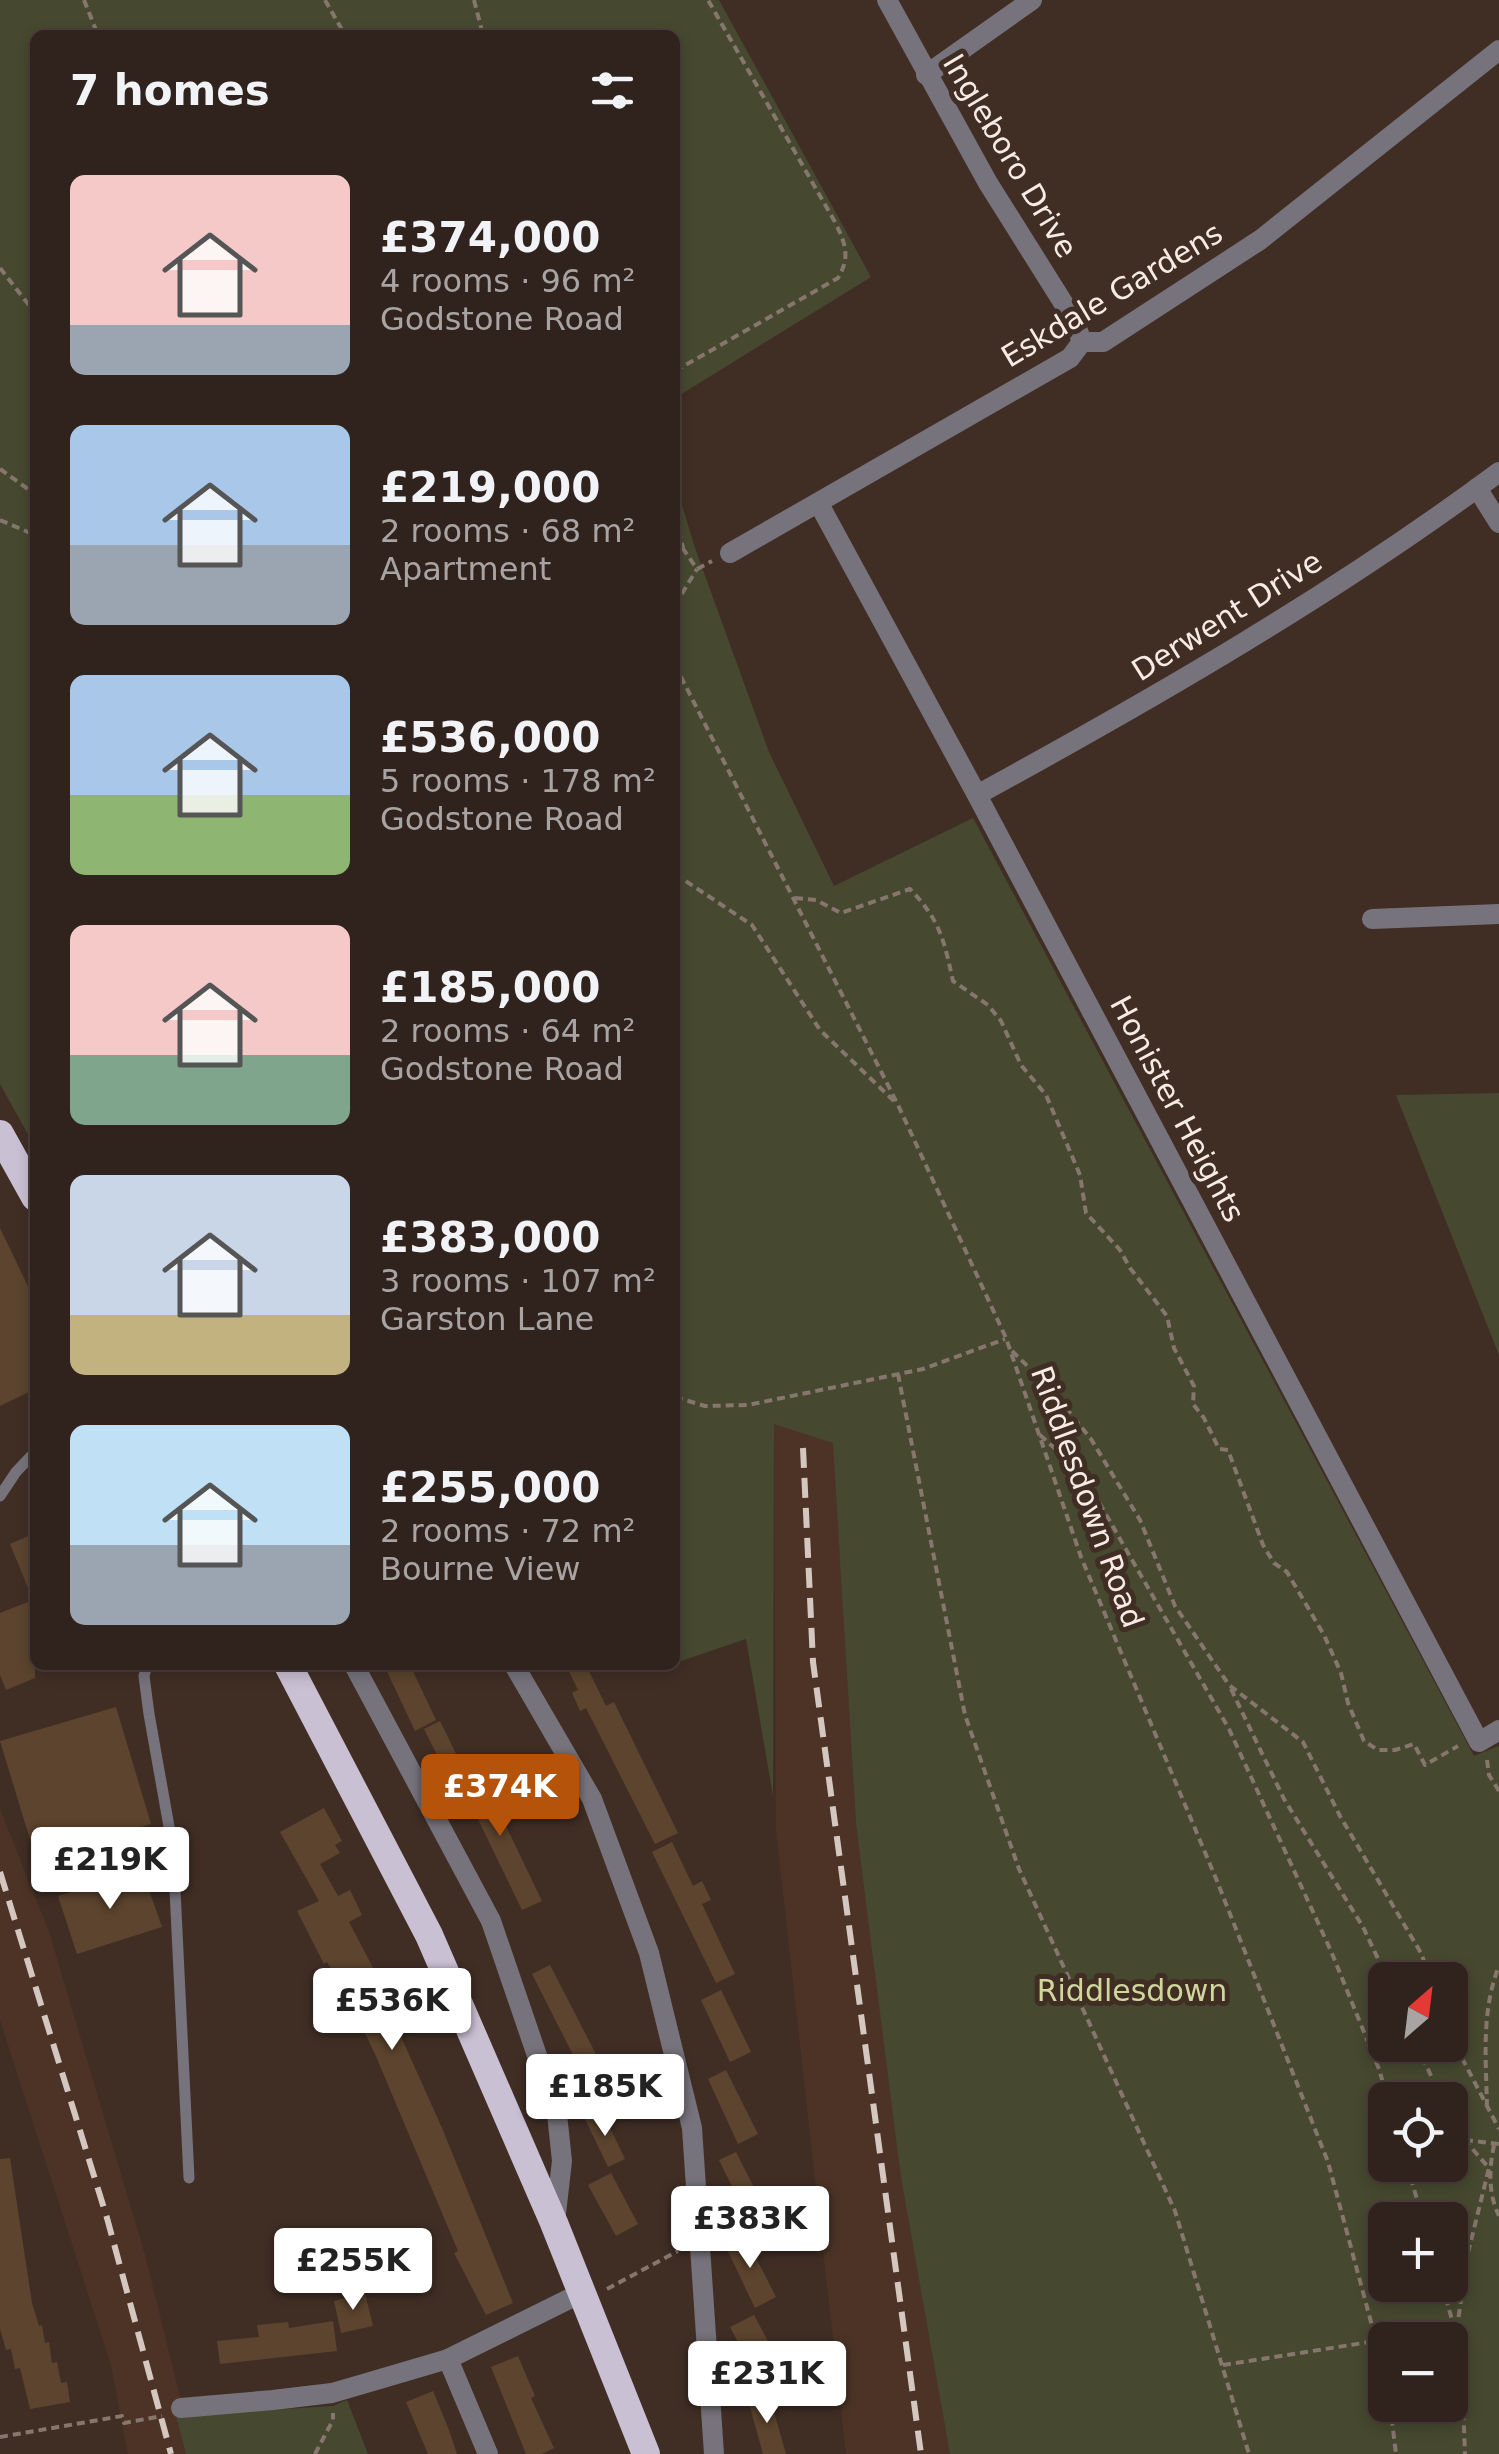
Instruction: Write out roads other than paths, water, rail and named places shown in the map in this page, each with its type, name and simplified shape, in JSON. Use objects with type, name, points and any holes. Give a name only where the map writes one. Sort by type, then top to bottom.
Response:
[{"type":"highway","points":[[0,1134],[30,1188]]},
{"type":"highway","points":[[291,1670],[429,1935],[554,2223],[646,2454]]},
{"type":"street","name":"Ingleboro Drive","points":[[886,0],[926,75],[1074,320],[1082,342]]},
{"type":"street","points":[[926,75],[1032,0]]},
{"type":"street","name":"Eskdale Gardens","points":[[730,553],[1070,358],[1082,342],[1103,342],[1260,240],[1499,50]]},
{"type":"street","name":"Derwent Drive","points":[[977,796],[1142,705],[1336,584],[1499,472]]},
{"type":"street","points":[[1478,488],[1499,523]]},
{"type":"street","name":"Honister Heights","points":[[818,504],[1477,1739],[1499,1730]]},
{"type":"street","points":[[1372,919],[1499,914]]},
{"type":"street","points":[[357,1670],[490,1921],[557,2114],[562,2160],[554,2223]]},
{"type":"street","points":[[517,1670],[592,1798],[649,1953],[692,2128],[714,2454]]},
{"type":"street","points":[[181,2408],[332,2393],[448,2359],[573,2297],[586,2300]]},
{"type":"street","points":[[448,2359],[488,2454]]},
{"type":"lane","points":[[3,1492],[30,1458]]},
{"type":"lane","points":[[0,1474],[3,1492]]},
{"type":"lane","points":[[146,1670],[149,1714],[173,1849],[189,2178]]},
{"type":"railway","points":[[803,1448],[813,1662],[921,2454]]},
{"type":"railway","points":[[0,1872],[107,2218],[171,2454]]},
{"type":"park label","name":"Riddlesdown","points":[[1132,1991]]}]
